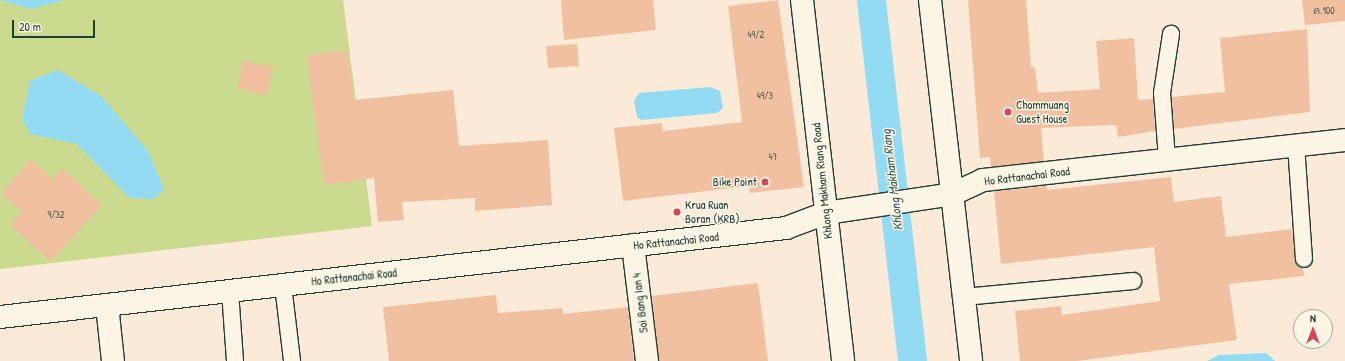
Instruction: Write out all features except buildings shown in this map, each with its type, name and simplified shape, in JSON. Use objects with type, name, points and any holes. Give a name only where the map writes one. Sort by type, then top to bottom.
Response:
[{"type":"street","name":"Khlong Makham Riang Road","points":[[802,0],[843,361]]},
{"type":"street","points":[[930,0],[971,361]]},
{"type":"street","name":"Ho Rattanachai Road","points":[[0,317],[786,228],[826,213],[952,194],[983,180],[1345,140]]},
{"type":"street","name":"Soi Bang Ian 4","points":[[633,245],[647,361]]},
{"type":"street","points":[[107,305],[113,361]]},
{"type":"lane","points":[[1167,159],[1162,93],[1171,34]]},
{"type":"lane","points":[[1296,145],[1304,259]]},
{"type":"lane","points":[[964,297],[1133,281]]},
{"type":"lane","points":[[283,285],[292,361]]},
{"type":"lane","points":[[230,291],[235,361]]},
{"type":"green space","points":[[0,0],[343,0],[372,226],[0,269]]},
{"type":"water","points":[[0,0],[65,0],[31,9]]},
{"type":"water","points":[[58,70],[101,96],[148,151],[164,189],[154,199],[130,198],[77,144],[30,134],[22,119],[30,81]]},
{"type":"water","points":[[710,87],[720,91],[723,108],[717,113],[641,120],[637,117],[634,101],[639,93]]},
{"type":"water","points":[[1266,353],[1275,361],[1207,361],[1219,355]]},
{"type":"waterway","name":"Khlong Makham Riang","points":[[871,0],[912,361]]},
{"type":"place","name":"Chommuang Guest House","points":[[1008,112]]},
{"type":"place","name":"Bike Point","points":[[765,182]]},
{"type":"place","name":"Krua Ruan Boran (KRB)","points":[[677,212]]}]
